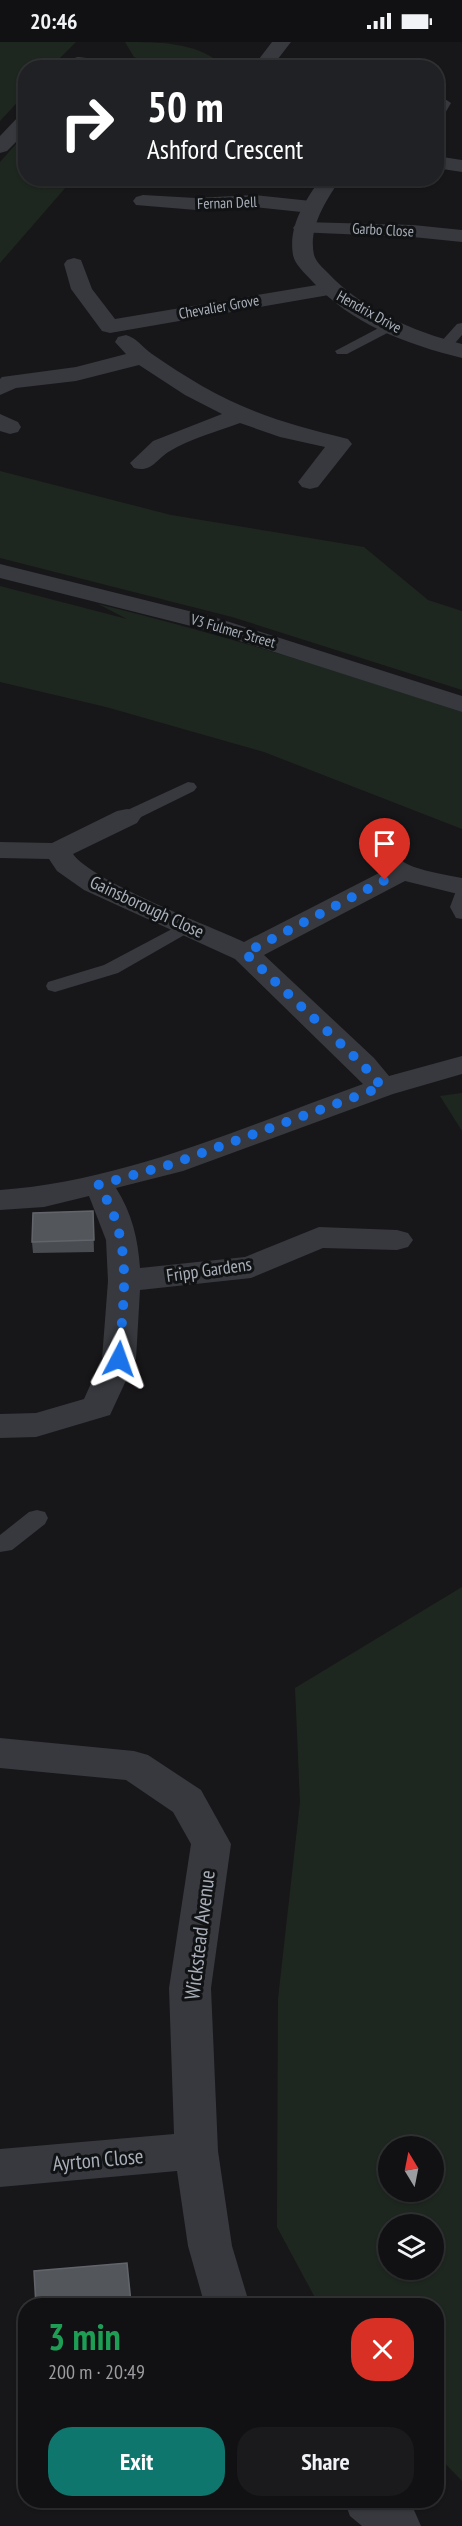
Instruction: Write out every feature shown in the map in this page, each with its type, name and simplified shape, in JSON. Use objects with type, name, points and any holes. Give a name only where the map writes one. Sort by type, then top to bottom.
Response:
[{"type":"street","points":[[267,60],[282,42]]},
{"type":"street","points":[[81,60],[123,60]]},
{"type":"street","points":[[0,147],[18,128]]},
{"type":"street","points":[[444,163],[462,166]]},
{"type":"street","name":"Hendrix Drive","points":[[325,186],[311,207],[303,228],[304,260],[329,289],[353,307],[390,326],[453,349]]},
{"type":"street","name":"Fernan Dell","points":[[143,201],[196,204],[254,201],[311,207]]},
{"type":"street","name":"Garbo Close","points":[[303,228],[413,231],[462,236]]},
{"type":"street","points":[[74,264],[74,273],[91,304],[142,357],[193,390],[240,415],[288,432],[340,444],[310,482]]},
{"type":"street","name":"Chevalier Grove","points":[[110,326],[329,289]]},
{"type":"street","points":[[0,388],[10,382],[76,374],[142,357]]},
{"type":"street","points":[[142,463],[161,446],[240,415]]},
{"type":"street","name":"V3 Fulmer Street","points":[[0,572],[208,623],[462,704]]},
{"type":"street","points":[[2,848],[57,851],[127,818]]},
{"type":"street","name":"Gainsborough Close","points":[[57,851],[67,865],[94,884],[245,953],[363,1065],[382,1087]]},
{"type":"street","points":[[245,953],[391,865],[462,887]]},
{"type":"street","points":[[0,1200],[44,1197],[98,1185],[172,1164],[382,1087],[462,1065]]},
{"type":"street","points":[[0,1426],[36,1425],[98,1407],[119,1359],[124,1281],[122,1240],[109,1202],[98,1185]]},
{"type":"street","name":"Fripp Gardens","points":[[124,1281],[251,1267],[318,1238],[397,1240]]},
{"type":"street","name":"Wickstead Avenue","points":[[0,1754],[134,1766],[187,1801],[211,1844],[190,1988],[196,2151],[210,2246],[226,2298]]},
{"type":"street","name":"Ayrton Close","points":[[0,2168],[196,2151]]},
{"type":"street","points":[[376,2508],[397,2526]]},
{"type":"lane","points":[[342,351],[390,326]]},
{"type":"lane","points":[[453,349],[462,327]]},
{"type":"lane","points":[[127,818],[188,787]]},
{"type":"lane","points":[[462,895],[459,907],[462,914]]},
{"type":"lane","points":[[55,986],[111,969],[187,926]]},
{"type":"lane","points":[[0,1544],[4,1544],[37,1518]]},
{"type":"shaded area","points":[[0,42],[76,42],[58,60],[18,60],[18,102],[0,121]]},
{"type":"shaded area","points":[[125,42],[163,43],[187,47],[216,60],[141,60],[134,57]]},
{"type":"shaded area","points":[[18,142],[18,186],[67,186],[0,263],[0,162]]},
{"type":"shaded area","points":[[0,471],[171,515],[364,547],[428,600],[462,611],[462,690],[232,617],[0,558]]},
{"type":"shaded area","points":[[0,586],[127,619],[98,604],[190,628],[326,668],[462,712],[462,829],[264,752],[106,707],[0,682]]},
{"type":"shaded area","points":[[462,1093],[462,1131],[440,1096]]},
{"type":"shaded area","points":[[462,1587],[462,2481],[444,2462],[444,2298],[315,2298],[277,2227],[278,1999],[300,1802],[295,1688]]},
{"type":"building","points":[[93,1211],[94,1240],[32,1242],[33,1213]]},
{"type":"building","points":[[127,2263],[130,2298],[36,2298],[34,2271]]},
{"type":"route","points":[[119,1359],[124,1281],[122,1240],[109,1202],[98,1185],[172,1164],[382,1087],[363,1065],[245,953],[385,880]]}]
